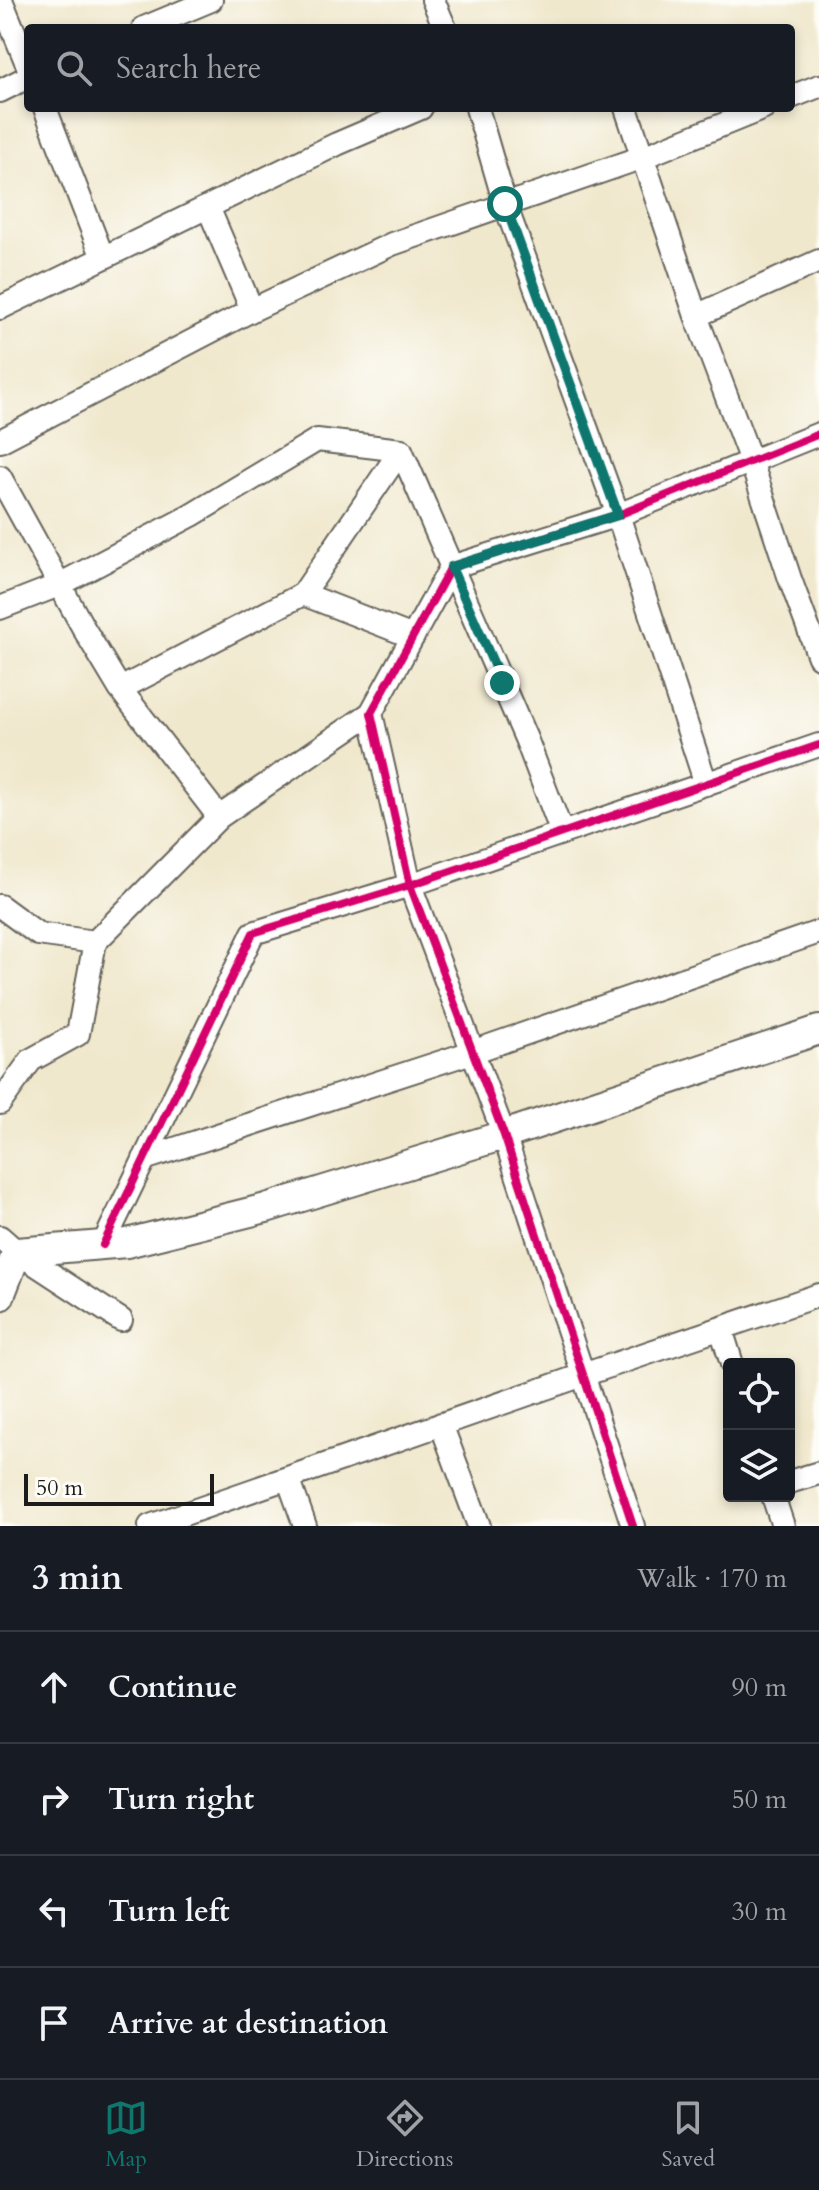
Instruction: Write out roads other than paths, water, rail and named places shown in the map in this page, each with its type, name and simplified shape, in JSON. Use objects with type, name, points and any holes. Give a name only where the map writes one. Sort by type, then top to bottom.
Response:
[{"type":"street","points":[[1,0],[24,56]]},
{"type":"street","points":[[154,24],[211,0]]},
{"type":"street","points":[[433,0],[443,24]]},
{"type":"street","points":[[0,91],[24,79]]},
{"type":"street","points":[[795,95],[819,86]]},
{"type":"street","points":[[47,112],[103,258]]},
{"type":"street","points":[[0,308],[337,144],[412,112]]},
{"type":"street","points":[[478,112],[505,204],[618,515],[706,784]]},
{"type":"street","points":[[627,112],[696,316],[751,461],[819,657]]},
{"type":"street","points":[[0,441],[252,310],[392,244],[643,157],[754,112]]},
{"type":"street","points":[[208,207],[252,310]]},
{"type":"street","points":[[696,316],[819,261]]},
{"type":"street","points":[[0,1103],[31,1060],[78,1034],[95,942],[219,817],[371,713],[451,567],[618,515],[819,434]]},
{"type":"street","points":[[0,608],[59,585],[192,515],[317,440],[401,450]]},
{"type":"street","points":[[401,450],[527,741],[562,833]]},
{"type":"street","points":[[120,689],[303,594],[401,450]]},
{"type":"street","points":[[0,477],[120,689],[219,817]]},
{"type":"street","points":[[303,594],[413,637]]},
{"type":"street","points":[[371,713],[410,885],[504,1135],[633,1526]]},
{"type":"street","points":[[103,1245],[253,933],[410,885],[819,745]]},
{"type":"street","points":[[0,906],[38,934],[95,942]]},
{"type":"street","points":[[144,1159],[472,1052],[819,932]]},
{"type":"street","points":[[8,1244],[127,1243],[266,1208],[504,1135],[819,1030]]},
{"type":"street","points":[[0,1296],[8,1244]]},
{"type":"street","points":[[8,1244],[121,1320]]},
{"type":"street","points":[[154,1525],[819,1295]]},
{"type":"street","points":[[721,1329],[730,1358]]},
{"type":"street","points":[[441,1424],[479,1526]]},
{"type":"street","points":[[795,1480],[819,1473]]},
{"type":"street","points":[[288,1478],[305,1526]]},
{"type":"street","points":[[775,1502],[783,1526]]}]
